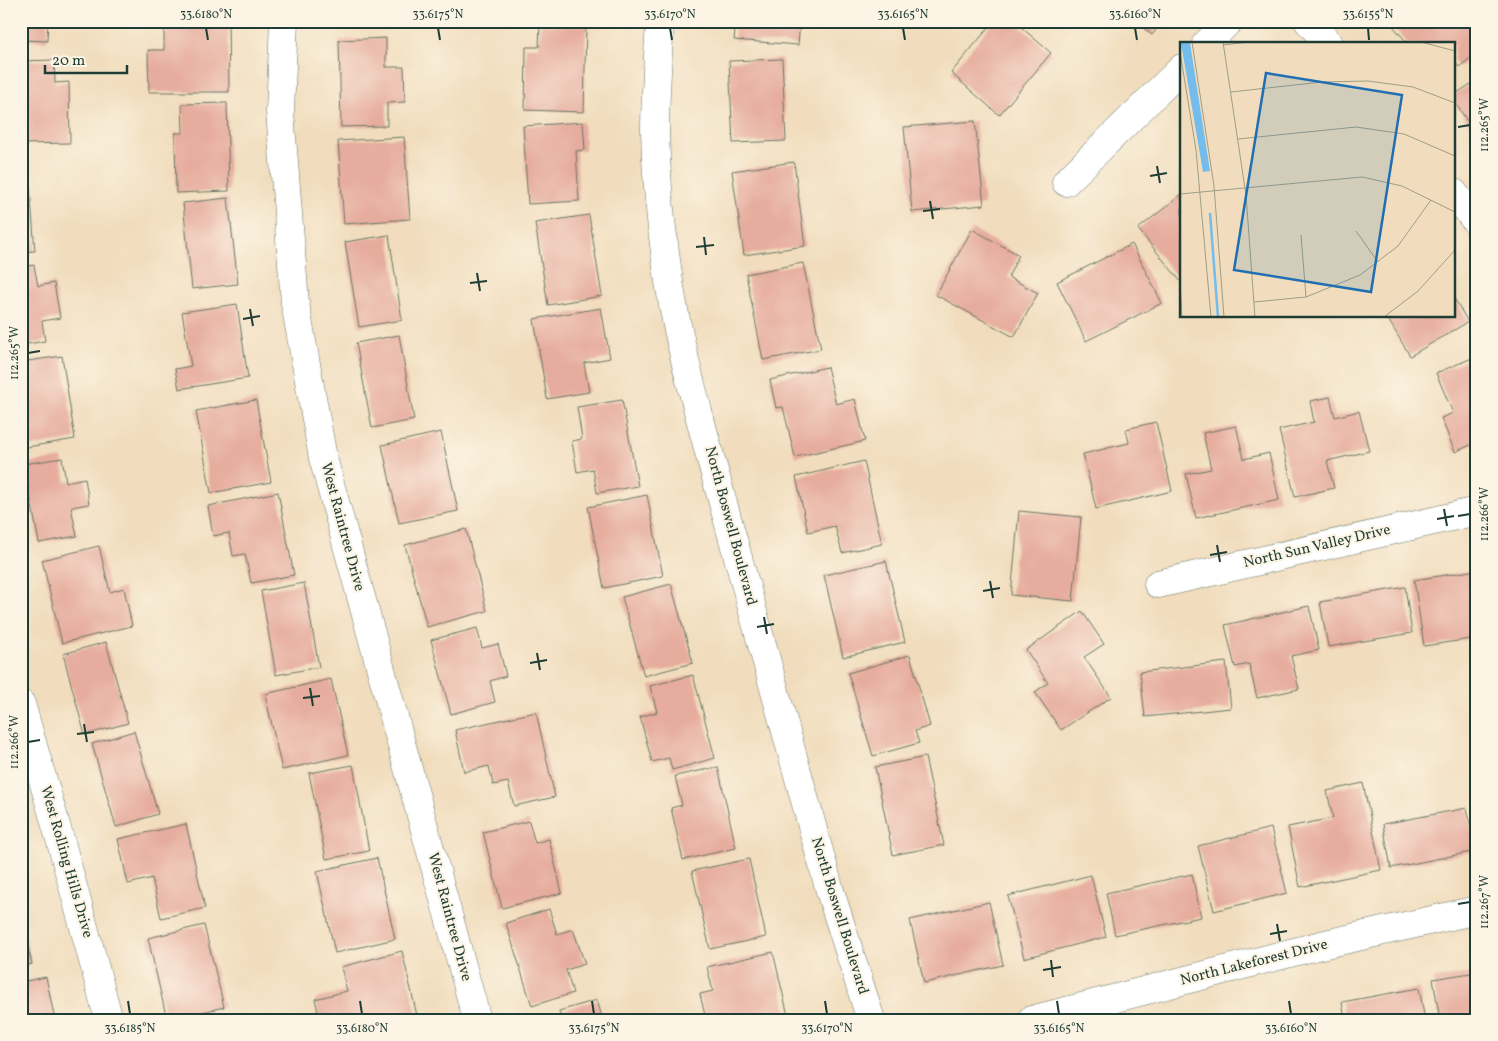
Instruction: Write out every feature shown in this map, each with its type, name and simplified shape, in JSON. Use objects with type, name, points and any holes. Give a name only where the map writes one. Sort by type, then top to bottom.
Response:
[{"type":"street","name":"West Raintree Drive","points":[[284,21],[280,111],[294,303],[323,458],[477,1020]]},
{"type":"street","name":"North Boswell Boulevard","points":[[660,21],[655,131],[666,262],[676,316],[706,438],[823,863],[871,1020]]},
{"type":"street","points":[[1208,42],[1229,21]]},
{"type":"street","points":[[1308,21],[1327,42]]},
{"type":"street","points":[[1066,182],[1180,70]]},
{"type":"street","points":[[1456,196],[1477,223]]},
{"type":"street","name":"North Sun Valley Drive","points":[[1158,584],[1477,511]]},
{"type":"street","name":"West Rolling Hills Drive","points":[[21,704],[60,836],[109,1020]]},
{"type":"street","name":"North Lakeforest Drive","points":[[1032,1020],[1321,945],[1477,910]]},
{"type":"building","points":[[21,21],[48,21],[47,41],[21,40]]},
{"type":"building","points":[[164,21],[228,21],[229,92],[149,92],[148,50],[164,50]]},
{"type":"building","points":[[736,21],[800,21],[798,45],[734,40]]},
{"type":"building","points":[[994,21],[1014,21],[1051,53],[999,115],[951,73]]},
{"type":"building","points":[[1134,21],[1163,21],[1152,35]]},
{"type":"building","points":[[1389,21],[1474,21],[1477,25],[1477,53],[1459,67],[1456,63],[1456,42],[1406,42]]},
{"type":"building","points":[[540,25],[586,26],[584,112],[525,110],[526,47],[539,47]]},
{"type":"building","points":[[386,38],[386,67],[404,67],[405,102],[387,103],[387,126],[341,127],[339,40]]},
{"type":"building","points":[[782,59],[786,141],[733,143],[729,61]]},
{"type":"building","points":[[54,60],[55,83],[69,82],[70,143],[21,144],[21,61]]},
{"type":"building","points":[[1477,80],[1477,136],[1456,104],[1456,94]]},
{"type":"building","points":[[227,103],[229,191],[176,193],[175,133],[183,133],[182,104]]},
{"type":"building","points":[[975,121],[984,205],[912,212],[904,127]]},
{"type":"building","points":[[583,122],[585,150],[576,151],[579,201],[528,204],[523,126]]},
{"type":"building","points":[[404,137],[410,219],[344,224],[338,141]]},
{"type":"building","points":[[794,162],[805,246],[744,255],[732,171]]},
{"type":"building","points":[[28,163],[35,251],[21,252],[21,164]]},
{"type":"building","points":[[1180,196],[1180,281],[1138,229]]},
{"type":"building","points":[[228,198],[238,284],[192,289],[183,203]]},
{"type":"building","points":[[589,215],[602,296],[548,305],[535,223]]},
{"type":"building","points":[[972,229],[1019,255],[1008,277],[1038,293],[1014,337],[936,295]]},
{"type":"building","points":[[389,235],[402,320],[359,327],[345,242]]},
{"type":"building","points":[[1132,244],[1162,303],[1086,341],[1057,282]]},
{"type":"building","points":[[803,263],[821,349],[763,360],[746,274]]},
{"type":"building","points":[[34,265],[38,286],[54,283],[60,318],[42,321],[45,341],[21,345],[21,267]]},
{"type":"building","points":[[1456,301],[1468,322],[1410,356],[1387,318],[1456,318]]},
{"type":"building","points":[[237,304],[248,378],[179,389],[175,369],[191,366],[182,312]]},
{"type":"building","points":[[601,308],[610,358],[584,363],[589,392],[547,399],[534,319]]},
{"type":"building","points":[[399,335],[414,420],[372,428],[356,343]]},
{"type":"building","points":[[62,356],[75,439],[21,448],[21,362]]},
{"type":"building","points":[[1477,356],[1477,442],[1455,452],[1441,418],[1453,413],[1436,373]]},
{"type":"building","points":[[827,367],[836,404],[855,399],[865,441],[795,457],[783,407],[776,408],[770,380]]},
{"type":"building","points":[[1330,397],[1335,417],[1359,411],[1369,451],[1327,461],[1334,488],[1295,497],[1279,430],[1314,422],[1310,401]]},
{"type":"building","points":[[256,400],[271,482],[211,493],[196,411]]},
{"type":"building","points":[[622,400],[638,486],[597,493],[593,469],[577,472],[572,441],[582,439],[577,407]]},
{"type":"building","points":[[1156,422],[1172,491],[1096,509],[1083,454],[1129,443],[1126,429]]},
{"type":"building","points":[[1236,426],[1244,459],[1269,453],[1279,500],[1196,518],[1186,474],[1211,469],[1203,433]]},
{"type":"building","points":[[441,432],[458,511],[399,523],[382,445]]},
{"type":"building","points":[[62,458],[66,482],[85,478],[89,504],[71,507],[77,536],[39,543],[24,464]]},
{"type":"building","points":[[864,461],[882,544],[842,553],[835,526],[808,532],[796,477]]},
{"type":"building","points":[[278,492],[294,575],[251,583],[245,554],[233,556],[229,533],[213,536],[208,506]]},
{"type":"building","points":[[647,495],[663,576],[604,588],[588,507]]},
{"type":"building","points":[[1019,511],[1081,517],[1073,601],[1011,595]]},
{"type":"building","points":[[466,529],[487,611],[427,627],[405,545]]},
{"type":"building","points":[[99,546],[110,592],[124,588],[132,626],[62,643],[42,560]]},
{"type":"building","points":[[886,561],[905,642],[843,657],[824,575]]},
{"type":"building","points":[[1477,570],[1477,638],[1424,646],[1414,580]]},
{"type":"building","points":[[304,583],[319,667],[276,675],[261,591]]},
{"type":"building","points":[[671,584],[693,663],[644,676],[622,597]]},
{"type":"building","points":[[1405,587],[1412,633],[1328,647],[1320,602]]},
{"type":"building","points":[[1309,606],[1319,650],[1291,656],[1299,689],[1257,698],[1249,664],[1235,667],[1225,625]]},
{"type":"building","points":[[1082,611],[1104,644],[1084,657],[1111,697],[1061,730],[1035,692],[1048,683],[1026,650]]},
{"type":"building","points":[[477,628],[482,648],[498,644],[506,676],[490,681],[495,702],[451,714],[431,640]]},
{"type":"building","points":[[106,642],[128,723],[85,735],[63,654]]},
{"type":"building","points":[[910,655],[930,726],[915,731],[919,743],[873,756],[848,673]]},
{"type":"building","points":[[1226,662],[1231,708],[1145,717],[1140,672]]},
{"type":"building","points":[[693,675],[715,758],[672,770],[669,758],[652,762],[640,717],[657,712],[650,686]]},
{"type":"building","points":[[331,679],[348,755],[282,770],[265,694]]},
{"type":"building","points":[[536,712],[555,797],[514,806],[508,782],[493,785],[489,766],[464,772],[455,730]]},
{"type":"building","points":[[134,731],[158,814],[116,827],[92,744]]},
{"type":"building","points":[[925,757],[944,845],[893,855],[875,767]]},
{"type":"building","points":[[353,765],[369,851],[326,859],[309,773]]},
{"type":"building","points":[[718,767],[736,848],[683,860],[671,808],[682,805],[675,776]]},
{"type":"building","points":[[1363,783],[1381,870],[1300,887],[1288,827],[1333,818],[1327,791]]},
{"type":"building","points":[[1467,808],[1476,851],[1391,868],[1383,824]]},
{"type":"building","points":[[529,821],[535,843],[549,839],[562,893],[502,908],[483,832]]},
{"type":"building","points":[[186,824],[205,908],[161,918],[152,878],[128,884],[118,839]]},
{"type":"building","points":[[1271,828],[1287,893],[1214,911],[1198,846]]},
{"type":"building","points":[[377,858],[395,939],[335,953],[317,871]]},
{"type":"building","points":[[749,859],[766,937],[710,949],[692,871]]},
{"type":"building","points":[[1192,874],[1201,917],[1115,935],[1106,893]]},
{"type":"building","points":[[1091,875],[1106,937],[1024,958],[1008,896]]},
{"type":"building","points":[[989,902],[1003,965],[924,983],[910,920]]},
{"type":"building","points":[[549,909],[557,934],[573,929],[585,964],[566,970],[573,993],[532,1006],[506,923]]},
{"type":"building","points":[[21,919],[32,964],[21,966]]},
{"type":"building","points":[[204,925],[224,1007],[167,1020],[148,938]]},
{"type":"building","points":[[402,951],[418,1020],[320,1020],[315,999],[347,991],[341,967]]},
{"type":"building","points":[[773,952],[789,1020],[723,1020],[723,1017],[706,1020],[700,994],[713,991],[707,967]]},
{"type":"building","points":[[1477,972],[1477,1020],[1440,1020],[1433,979]]},
{"type":"building","points":[[46,977],[55,1020],[21,1020],[21,982]]},
{"type":"building","points":[[1419,988],[1425,1020],[1345,1020],[1342,1002]]},
{"type":"building","points":[[597,1000],[603,1020],[561,1020],[559,1011]]},
{"type":"building","points":[[1326,1014],[1327,1020],[1295,1020],[1295,1019]]}]
